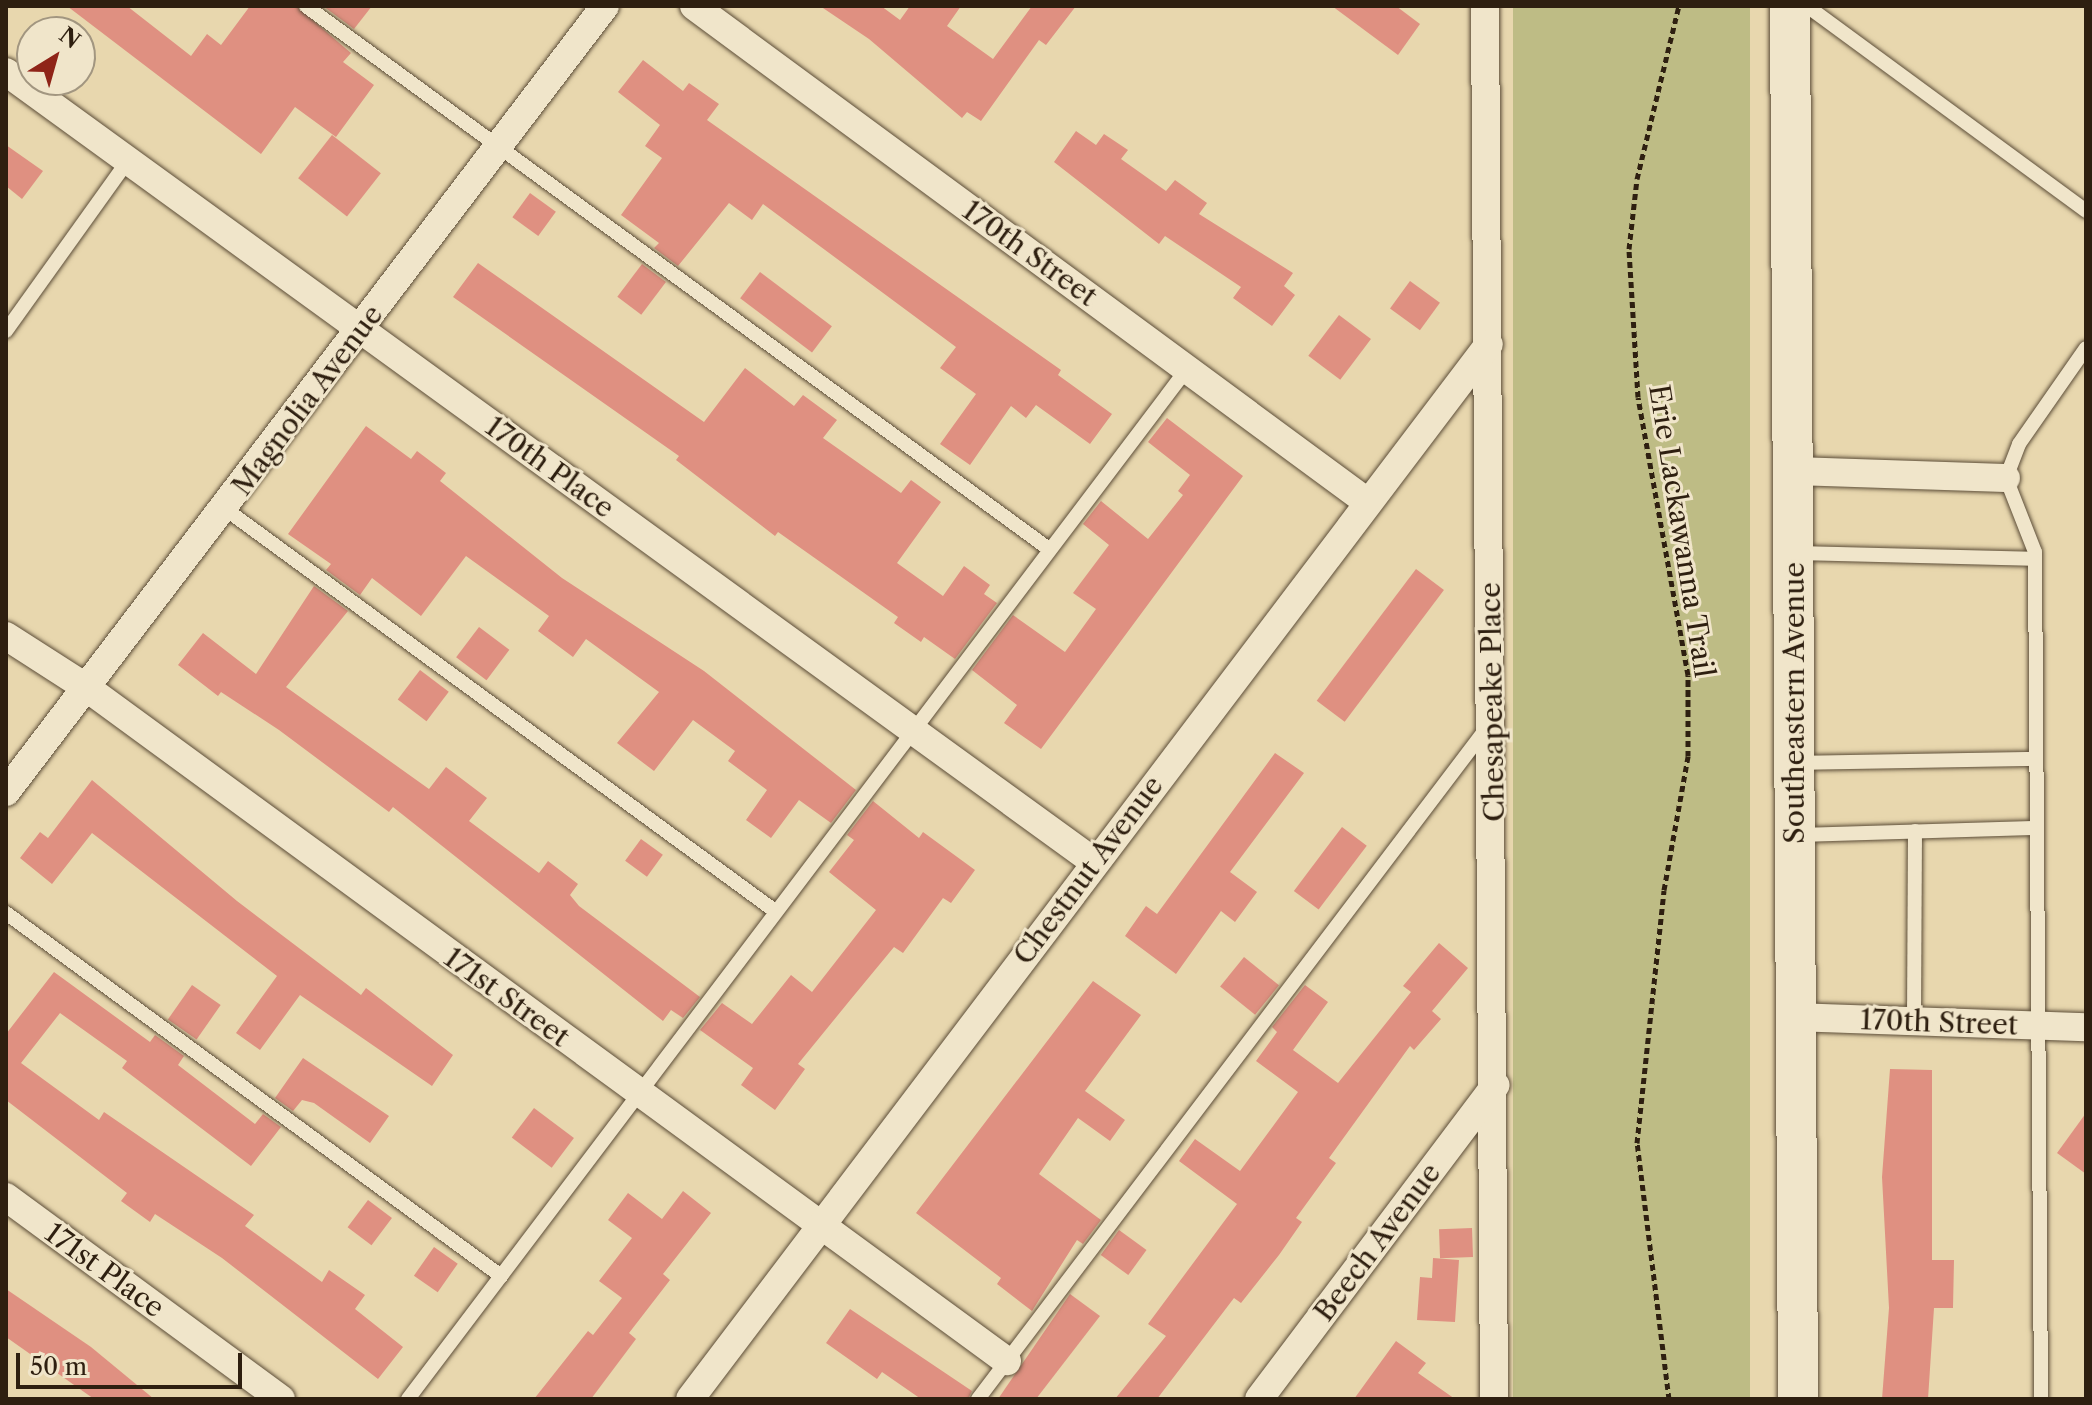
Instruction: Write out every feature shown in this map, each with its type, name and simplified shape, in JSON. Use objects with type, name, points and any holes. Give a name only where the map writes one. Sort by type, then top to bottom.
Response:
[{"type":"street","name":"Magnolia Avenue","points":[[6,792],[605,6]]},
{"type":"street","name":"170th Street","points":[[694,6],[1366,501]]},
{"type":"street","name":"Chesapeake Place","points":[[1485,6],[1496,1085],[1494,1399]]},
{"type":"street","name":"Southeastern Avenue","points":[[1790,6],[1794,471],[1793,1017],[1798,1399]]},
{"type":"street","name":"170th Place","points":[[6,72],[1094,862]]},
{"type":"street","name":"Chestnut Avenue","points":[[690,1399],[1366,501],[1489,344]]},
{"type":"street","points":[[1794,471],[2006,478]]},
{"type":"street","name":"171st Street","points":[[6,636],[87,688],[1007,1361]]},
{"type":"street","name":"170th Street","points":[[1793,1017],[2086,1027]]},
{"type":"street","name":"Beech Avenue","points":[[1259,1399],[1496,1085]]},
{"type":"street","name":"171st Place","points":[[6,1197],[281,1399]]},
{"type":"lane","points":[[306,6],[1049,549]]},
{"type":"lane","points":[[1807,6],[2086,211]]},
{"type":"lane","points":[[6,331],[127,162]]},
{"type":"lane","points":[[2041,1399],[2035,1025],[2035,559],[2028,525],[2006,478],[2019,444],[2086,348]]},
{"type":"lane","points":[[408,1399],[1187,369]]},
{"type":"lane","points":[[224,508],[775,911]]},
{"type":"lane","points":[[1794,553],[2035,559]]},
{"type":"lane","points":[[978,1399],[1493,720]]},
{"type":"lane","points":[[1793,763],[2034,759]]},
{"type":"lane","points":[[1793,835],[2034,828]]},
{"type":"lane","points":[[1914,1021],[1915,831]]},
{"type":"lane","points":[[6,913],[501,1276]]},
{"type":"path","name":"Erie Lackawanna Trail","points":[[1669,1399],[1637,1143],[1664,890],[1688,756],[1688,675],[1638,397],[1629,312],[1629,249],[1637,179],[1679,6]]},
{"type":"shaded area","points":[[1513,6],[1750,6],[1750,1399],[1513,1399]]},
{"type":"building","points":[[67,6],[127,6],[191,56],[207,34],[221,45],[250,6],[296,6],[351,53],[343,62],[374,85],[336,137],[295,107],[261,154],[96,28],[96,16],[80,16]]},
{"type":"building","points":[[323,6],[372,6],[354,29]]},
{"type":"building","points":[[820,6],[881,6],[900,20],[910,6],[961,6],[947,26],[993,59],[1032,6],[1076,6],[1046,45],[1039,40],[981,121],[967,112],[962,118],[869,39]]},
{"type":"building","points":[[1332,6],[1396,6],[1420,24],[1398,55]]},
{"type":"building","points":[[643,60],[683,91],[689,83],[719,104],[707,120],[1061,370],[1058,375],[1112,414],[1090,444],[1036,405],[1026,418],[1011,406],[970,465],[940,444],[976,394],[940,368],[956,347],[763,204],[752,220],[729,203],[678,266],[654,248],[659,243],[621,215],[662,158],[645,146],[660,125],[618,92]]},
{"type":"building","points":[[1076,131],[1096,145],[1104,134],[1128,150],[1121,159],[1166,191],[1175,180],[1207,203],[1199,214],[1293,273],[1284,286],[1295,295],[1272,326],[1233,298],[1241,287],[1165,236],[1159,244],[1054,162]]},
{"type":"building","points":[[332,135],[381,173],[347,217],[298,178]]},
{"type":"building","points":[[6,145],[43,171],[22,199],[6,186]]},
{"type":"building","points":[[530,193],[556,212],[538,236],[512,217]]},
{"type":"building","points":[[478,263],[704,422],[745,368],[794,406],[803,395],[837,420],[823,438],[901,493],[911,480],[941,502],[897,563],[943,596],[964,566],[990,585],[984,594],[997,603],[955,659],[924,637],[921,642],[894,623],[898,617],[778,532],[775,536],[676,460],[679,456],[453,297]]},
{"type":"building","points":[[642,264],[666,282],[641,315],[617,297]]},
{"type":"building","points":[[760,272],[832,326],[812,353],[740,298]]},
{"type":"building","points":[[1410,281],[1440,303],[1420,330],[1390,309]]},
{"type":"building","points":[[1339,315],[1371,339],[1340,380],[1308,356]]},
{"type":"building","points":[[1167,418],[1243,476],[1041,749],[1004,723],[1017,705],[972,670],[1013,615],[1065,652],[1096,609],[1073,593],[1109,545],[1083,524],[1101,501],[1148,539],[1183,495],[1178,491],[1190,475],[1148,442]]},
{"type":"building","points":[[366,426],[411,459],[417,451],[446,473],[440,481],[562,578],[704,671],[856,790],[831,823],[799,800],[771,838],[746,820],[767,790],[728,761],[735,751],[693,720],[654,771],[617,743],[659,692],[586,639],[573,657],[538,631],[549,616],[466,556],[421,616],[372,578],[360,595],[326,570],[331,564],[288,534]]},
{"type":"building","points":[[1416,569],[1444,590],[1345,722],[1317,701]]},
{"type":"building","points":[[314,586],[348,611],[286,687],[429,789],[446,767],[487,798],[469,821],[539,873],[548,861],[578,884],[570,895],[579,906],[700,997],[683,1018],[671,1010],[663,1021],[393,807],[389,812],[279,730],[221,692],[218,696],[178,665],[203,633],[256,674]]},
{"type":"building","points":[[479,627],[509,650],[486,680],[456,657]]},
{"type":"building","points":[[420,670],[449,692],[426,721],[398,700]]},
{"type":"building","points":[[1275,753],[1304,773],[1230,872],[1257,892],[1235,922],[1221,911],[1176,974],[1125,936],[1146,906],[1157,914]]},
{"type":"building","points":[[92,780],[237,901],[361,995],[366,988],[453,1055],[432,1086],[300,995],[260,1050],[236,1033],[277,976],[92,833],[52,884],[20,858],[40,832],[48,838]]},
{"type":"building","points":[[873,801],[919,838],[923,832],[975,870],[951,903],[943,898],[903,953],[894,947],[798,1064],[805,1069],[775,1110],[741,1085],[753,1068],[700,1030],[722,1003],[752,1024],[791,975],[812,992],[876,910],[829,872],[854,840],[847,835]]},
{"type":"building","points":[[1342,827],[1367,846],[1319,910],[1294,891]]},
{"type":"building","points":[[641,839],[663,855],[647,877],[625,861]]},
{"type":"building","points":[[1439,943],[1468,968],[1432,1011],[1441,1019],[1414,1050],[1410,1046],[1329,1158],[1336,1163],[1296,1218],[1302,1222],[1279,1255],[1241,1303],[1234,1298],[1157,1399],[1115,1399],[1166,1336],[1148,1324],[1237,1204],[1179,1161],[1195,1139],[1240,1171],[1298,1092],[1256,1061],[1277,1032],[1272,1027],[1305,985],[1328,1002],[1293,1050],[1338,1083],[1411,992],[1403,986]]},
{"type":"building","points":[[1244,957],[1279,985],[1255,1015],[1220,987]]},
{"type":"building","points":[[54,972],[150,1042],[155,1035],[184,1056],[178,1065],[255,1124],[263,1114],[281,1127],[251,1166],[122,1068],[127,1061],[60,1013],[21,1063],[99,1120],[104,1112],[254,1215],[245,1226],[322,1282],[329,1270],[365,1295],[355,1309],[403,1347],[378,1379],[222,1258],[155,1214],[150,1222],[121,1201],[127,1193],[6,1100],[6,1034]]},
{"type":"building","points":[[1093,981],[1141,1015],[1085,1091],[1125,1120],[1110,1141],[1078,1118],[1039,1174],[1101,1220],[1083,1244],[1077,1240],[1032,1311],[997,1284],[1001,1278],[916,1213]]},
{"type":"building","points":[[192,985],[221,1005],[197,1039],[168,1019]]},
{"type":"building","points":[[303,1058],[389,1116],[370,1143],[314,1103],[302,1100],[293,1111],[275,1098]]},
{"type":"building","points":[[1890,1069],[1932,1070],[1932,1260],[1954,1260],[1953,1308],[1934,1308],[1928,1399],[1882,1399],[1889,1308],[1882,1177]]},
{"type":"building","points":[[534,1108],[574,1138],[552,1168],[512,1138]]},
{"type":"building","points":[[2086,1113],[2086,1174],[2057,1153]]},
{"type":"building","points":[[683,1191],[711,1213],[663,1274],[670,1280],[629,1333],[636,1339],[591,1399],[534,1399],[588,1331],[593,1335],[622,1298],[599,1281],[632,1238],[608,1220],[628,1193],[662,1219]]},
{"type":"building","points":[[368,1200],[392,1218],[371,1245],[348,1227]]},
{"type":"building","points":[[1472,1228],[1473,1257],[1440,1258],[1439,1229]]},
{"type":"building","points":[[1119,1230],[1147,1250],[1128,1275],[1101,1255]]},
{"type":"building","points":[[434,1247],[458,1264],[438,1292],[414,1276]]},
{"type":"building","points":[[1433,1258],[1459,1260],[1455,1322],[1417,1320],[1420,1277],[1432,1278]]},
{"type":"building","points":[[6,1289],[91,1347],[154,1399],[94,1399],[6,1337]]},
{"type":"building","points":[[1070,1294],[1100,1316],[1036,1399],[998,1399]]},
{"type":"building","points":[[850,1309],[972,1391],[968,1399],[921,1399],[882,1372],[877,1379],[826,1343]]},
{"type":"building","points":[[1396,1341],[1426,1363],[1418,1373],[1455,1399],[1354,1399]]}]
